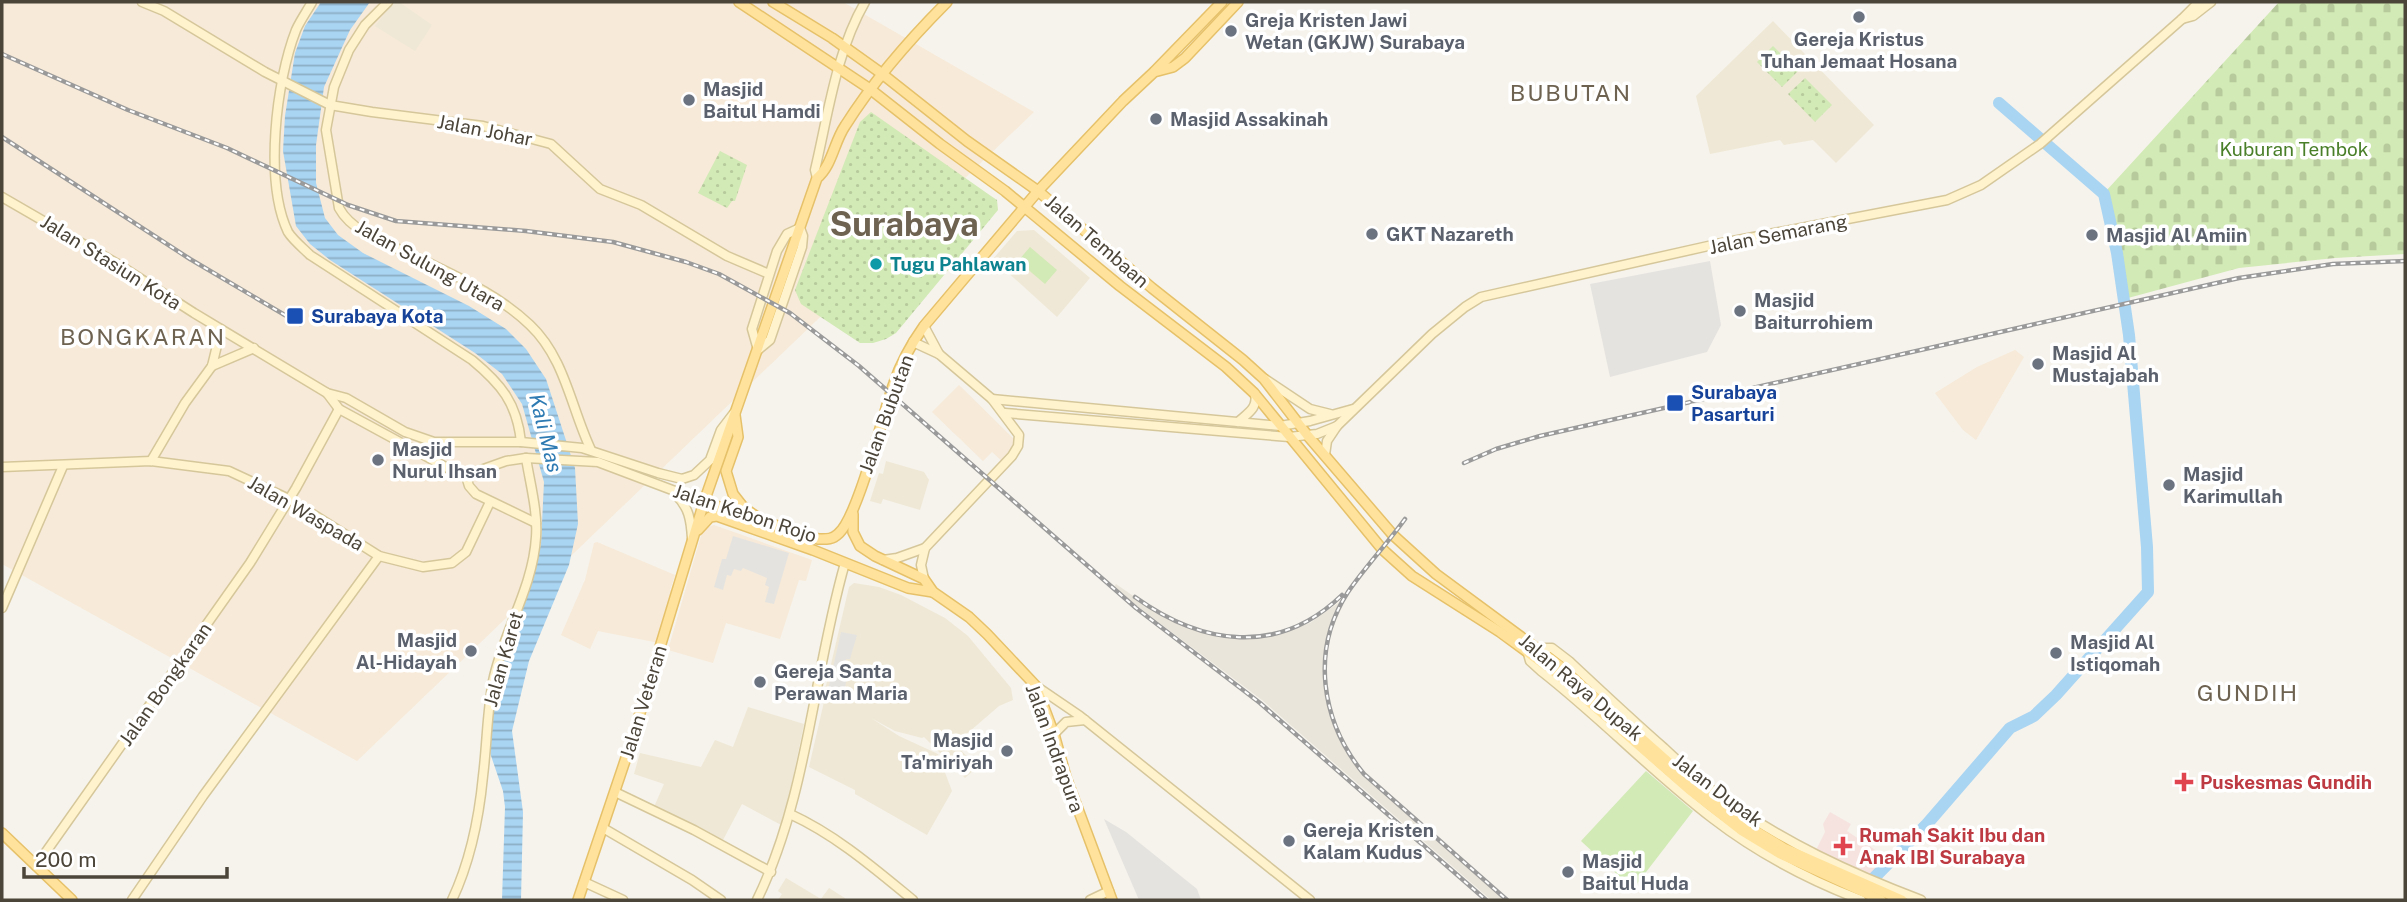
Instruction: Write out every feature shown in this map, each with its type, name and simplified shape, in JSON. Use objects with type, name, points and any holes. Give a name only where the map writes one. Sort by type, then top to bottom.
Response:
[{"type":"main road","name":"Jalan Tembaan","points":[[739,2],[870,89],[1024,206],[1120,286],[1209,353],[1254,393],[1280,426]]},
{"type":"main road","name":"Jalan Tembaan","points":[[773,2],[846,48],[967,141],[1038,191],[1264,379],[1299,423]]},
{"type":"main road","name":"Jalan Veteran","points":[[578,900],[615,792],[704,502],[817,178],[823,172],[843,129],[881,73],[947,2]]},
{"type":"main road","name":"Jalan Bubutan","points":[[853,512],[894,380],[924,326],[1024,206],[1222,2]]},
{"type":"main road","name":"Jalan Bubutan","points":[[1154,72],[1173,67],[1185,58],[1238,2]]},
{"type":"main road","points":[[735,411],[738,437],[726,471],[729,484],[738,500],[764,523]]},
{"type":"main road","name":"Jalan Raya Dupak","points":[[1299,423],[1393,534],[1436,574],[1538,648],[1632,725],[1746,825],[1794,861]]},
{"type":"main road","name":"Jalan Raya Dupak","points":[[1280,426],[1335,489],[1382,549],[1428,587],[1527,650],[1691,791],[1742,831],[1794,861],[1865,890],[1902,900]]},
{"type":"main road","name":"Jalan Kebon Rojo","points":[[704,502],[818,539],[838,535],[853,512]]},
{"type":"main road","points":[[853,512],[853,532],[866,552],[924,579],[933,592]]},
{"type":"main road","name":"Jalan Kebon Rojo","points":[[693,538],[707,519],[717,516],[908,588],[933,592]]},
{"type":"main road","points":[[1428,587],[1436,574]]},
{"type":"main road","name":"Jalan Indrapura","points":[[933,592],[969,617],[1012,658],[1036,686],[1110,896]]},
{"type":"main road","points":[[2,833],[72,900]]},
{"type":"main road","name":"Jalan Raya Dupak","points":[[1865,890],[1881,900]]},
{"type":"street","name":"Jalan Johar","points":[[142,2],[164,11],[286,83],[330,104],[483,126],[551,144],[600,188],[642,205],[727,256],[769,274]]},
{"type":"street","points":[[312,2],[296,31],[275,145],[275,184],[279,208],[289,234],[310,255],[472,360],[494,378],[509,399],[526,442]]},
{"type":"street","points":[[330,104],[348,51],[365,25],[388,2]]},
{"type":"street","points":[[817,178],[815,170],[840,68],[865,2]]},
{"type":"street","name":"Jalan Semarang","points":[[1004,413],[1289,438],[1308,436],[1337,426],[1432,334],[1481,297],[1717,244],[1947,200],[1992,178],[2043,141],[2199,2]]},
{"type":"street","name":"Jalan Semarang","points":[[2182,19],[2193,16],[2211,2]]},
{"type":"street","name":"Jalan Sulung Utara","points":[[330,104],[326,130],[342,214],[352,224],[374,237],[476,286],[503,303],[531,326],[561,370],[586,449]]},
{"type":"street","name":"Jalan Stasiun Kota","points":[[2,197],[116,263],[327,393],[346,398],[405,432],[434,442],[526,442],[586,449]]},
{"type":"street","points":[[758,350],[752,330],[769,274],[783,238],[800,228]]},
{"type":"street","points":[[924,326],[939,354]]},
{"type":"street","points":[[151,461],[185,403],[212,366],[221,329]]},
{"type":"street","points":[[883,560],[925,548],[1019,444],[1017,431],[992,399],[939,354],[913,342]]},
{"type":"street","points":[[212,366],[254,348]]},
{"type":"street","points":[[1264,379],[1310,409],[1333,415]]},
{"type":"street","name":"Jalan Stasiun Kota","points":[[327,393],[339,409],[443,466],[465,473]]},
{"type":"street","points":[[1238,422],[1255,406],[1254,393]]},
{"type":"street","name":"Jalan Semarang","points":[[992,399],[1280,426],[1356,408]]},
{"type":"street","name":"Jalan Bongkaran","points":[[36,866],[242,576],[339,409]]},
{"type":"street","points":[[1120,410],[1122,414],[1140,417],[1137,424]]},
{"type":"street","name":"Jalan Kebon Rojo","points":[[586,449],[672,477],[688,478],[710,460],[721,430],[735,411]]},
{"type":"street","points":[[1325,455],[1328,442],[1337,426]]},
{"type":"street","points":[[530,458],[465,473],[472,491],[536,523]]},
{"type":"street","name":"Jalan Kebon Rojo","points":[[530,458],[598,462],[704,502]]},
{"type":"street","name":"Jalan Karet","points":[[452,900],[479,812],[493,682],[515,612],[528,582],[535,548],[536,523],[530,458]]},
{"type":"street","name":"Jalan Waspada","points":[[2,467],[151,461],[229,471],[289,499],[379,556],[424,567],[452,563],[466,552],[490,502]]},
{"type":"street","points":[[2,608],[63,466]]},
{"type":"street","points":[[670,489],[687,508],[693,538]]},
{"type":"street","points":[[924,579],[921,565],[925,548]]},
{"type":"street","points":[[132,900],[182,825],[379,556]]},
{"type":"street","points":[[757,900],[771,872],[790,814],[833,605],[845,563]]},
{"type":"street","points":[[1036,686],[1085,720],[1310,900]]},
{"type":"street","points":[[1054,734],[1066,722],[1085,720]]},
{"type":"street","points":[[615,792],[694,830],[771,872]]},
{"type":"street","name":"Jalan Dupak","points":[[1712,795],[1815,855],[1865,890]]},
{"type":"street","points":[[790,814],[812,824],[848,847],[913,900]]},
{"type":"street","points":[[603,828],[721,900]]},
{"type":"street","name":"Jalan Dupak","points":[[1794,861],[1865,890],[1921,900]]},
{"type":"street","points":[[584,882],[623,900]]},
{"type":"street","points":[[1090,900],[1110,896]]},
{"type":"shaded area","points":[[2,2],[843,2],[1034,112],[357,761],[2,564]]},
{"type":"shaded area","points":[[394,2],[399,2],[432,25],[415,51],[375,26]]},
{"type":"shaded area","points":[[1773,21],[1874,125],[1836,163],[1813,140],[1784,145],[1780,140],[1710,154],[1696,96]]},
{"type":"shaded area","points":[[1034,230],[1090,278],[1057,317],[993,259],[1017,231]]},
{"type":"shaded area","points":[[1710,261],[1721,325],[1707,352],[1610,377],[1590,284]]},
{"type":"shaded area","points":[[2015,350],[2024,357],[1976,440],[1963,430],[1935,393],[1977,367]]},
{"type":"shaded area","points":[[959,385],[1018,443],[1002,461],[992,452],[983,461],[932,412]]},
{"type":"shaded area","points":[[886,461],[924,472],[929,480],[920,510],[883,499],[881,504],[870,501]]},
{"type":"shaded area","points":[[714,525],[812,560],[806,581],[799,580],[780,639],[726,623],[713,663],[668,650],[703,529]]},
{"type":"shaded area","points":[[733,536],[789,553],[774,604],[765,602],[769,587],[765,585],[767,578],[743,568],[741,571],[734,569],[731,576],[727,575],[723,590],[714,587],[722,559],[726,559]]},
{"type":"shaded area","points":[[594,543],[675,575],[670,590],[674,591],[659,643],[598,631],[590,649],[561,635],[585,580]]},
{"type":"shaded area","points":[[854,583],[879,587],[901,595],[945,618],[968,636],[1011,688],[1013,700],[999,706],[955,744],[977,767],[965,778],[924,737],[895,731],[871,718],[899,736],[938,754],[952,791],[927,835],[855,794],[855,790],[809,767],[826,693],[846,703],[825,690],[849,587]]},
{"type":"shaded area","points":[[1116,584],[1152,609],[1180,624],[1234,638],[1261,636],[1310,623],[1341,601],[1343,605],[1331,632],[1326,663],[1326,686],[1330,710],[1343,742],[1375,785],[1507,900],[1491,900],[1262,700],[1129,600],[1114,587]]},
{"type":"shaded area","points":[[841,632],[857,635],[850,659],[846,659],[844,671],[848,672],[844,693],[828,690]]},
{"type":"shaded area","points":[[748,707],[804,724],[783,826],[742,804],[723,840],[654,807],[664,784],[634,774],[640,753],[701,767],[715,740],[733,747]]},
{"type":"shaded area","name":"Rumah Sakit Ibu dan Anak IBI Surabaya","points":[[1830,812],[1851,824],[1847,831],[1884,856],[1870,878],[1815,852],[1825,832],[1823,824]]},
{"type":"shaded area","points":[[1104,819],[1126,832],[1197,889],[1201,900],[1139,900]]},
{"type":"shaded area","points":[[786,878],[821,899],[829,888],[848,900],[778,900],[782,894],[778,891]]},
{"type":"green space","name":"Kuburan Tembok","points":[[2279,2],[2405,2],[2405,254],[2239,268],[2128,298],[2106,191]]},
{"type":"green space","points":[[1773,46],[1798,71],[1782,87],[1757,62]]},
{"type":"green space","points":[[1805,78],[1832,105],[1815,122],[1788,94]]},
{"type":"green space","points":[[871,112],[997,200],[998,210],[896,333],[873,343],[860,343],[801,304],[795,290],[860,122]]},
{"type":"green space","points":[[720,151],[747,165],[735,201],[727,208],[698,193]]},
{"type":"green space","points":[[1030,247],[1057,270],[1045,284],[1018,261]]},
{"type":"green space","points":[[1646,771],[1693,811],[1633,889],[1581,841]]},
{"type":"water","name":"Kali Mas","points":[[321,2],[370,2],[350,30],[324,87],[316,145],[316,183],[325,218],[338,235],[363,253],[469,306],[506,329],[526,349],[546,379],[575,468],[578,524],[569,565],[529,661],[512,731],[523,812],[521,900],[502,900],[505,807],[503,791],[488,747],[495,683],[532,578],[541,544],[544,482],[522,404],[502,374],[475,353],[330,260],[310,244],[296,226],[283,151],[285,116],[295,53],[305,26]]},
{"type":"waterway","points":[[1865,890],[1927,824],[2010,728],[2034,716],[2056,695],[2148,592],[2147,547],[2129,335],[2117,253],[2104,194],[1999,103]]},
{"type":"railway","points":[[2,54],[128,110],[227,148],[348,205],[396,221],[526,231],[613,242],[719,274],[790,313],[859,366],[1136,608],[1260,703],[1486,900]]},
{"type":"railway","points":[[2,137],[190,259],[300,324]]},
{"type":"railway","points":[[1464,463],[1496,449],[1540,436],[2239,278],[2333,264],[2405,261]]},
{"type":"railway","points":[[1405,519],[1348,592],[1336,614],[1328,638],[1325,661],[1330,709],[1349,754],[1364,774],[1507,900]]},
{"type":"railway","points":[[1135,597],[1187,626],[1213,634],[1240,637],[1266,636],[1292,628],[1317,615],[1342,595]]},
{"type":"place","name":"Gereja Kristus Tuhan Jemaat Hosana","points":[[1859,17]]},
{"type":"place","name":"Greja Kristen Jawi Wetan (GKJW) Surabaya","points":[[1231,31]]},
{"type":"place","name":"Masjid Baitul Hamdi","points":[[689,100]]},
{"type":"place","name":"Masjid Assakinah","points":[[1156,119]]},
{"type":"place","name":"GKT Nazareth","points":[[1372,234]]},
{"type":"place","name":"Masjid Al Amiin","points":[[2092,235]]},
{"type":"place","name":"Tugu Pahlawan","points":[[876,264]]},
{"type":"place","name":"Masjid Baiturrohiem","points":[[1740,311]]},
{"type":"place","name":"Surabaya Kota","points":[[295,316]]},
{"type":"place","name":"Masjid Al Mustajabah","points":[[2038,364]]},
{"type":"place","name":"Surabaya Pasarturi","points":[[1675,403]]},
{"type":"place","name":"Masjid Nurul Ihsan","points":[[378,460]]},
{"type":"place","name":"Masjid Karimullah","points":[[2169,485]]},
{"type":"place","name":"Masjid Al-Hidayah","points":[[471,651]]},
{"type":"place","name":"Masjid Al Istiqomah","points":[[2056,653]]},
{"type":"place","name":"Gereja Santa Perawan Maria","points":[[760,682]]},
{"type":"place","name":"Masjid Ta'miriyah","points":[[1007,751]]},
{"type":"place","name":"Puskesmas Gundih","points":[[2184,782]]},
{"type":"place","name":"Gereja Kristen Kalam Kudus","points":[[1289,841]]},
{"type":"place","name":"Rumah Sakit Ibu dan Anak IBI Surabaya","points":[[1843,846]]},
{"type":"place","name":"Masjid Baitul Huda","points":[[1568,872]]},
{"type":"district","name":"BUBUTAN","points":[[1571,92]]},
{"type":"district","name":"Surabaya","points":[[904,224]]},
{"type":"district","name":"BONGKARAN","points":[[143,336]]},
{"type":"district","name":"GUNDIH","points":[[2248,692]]}]
